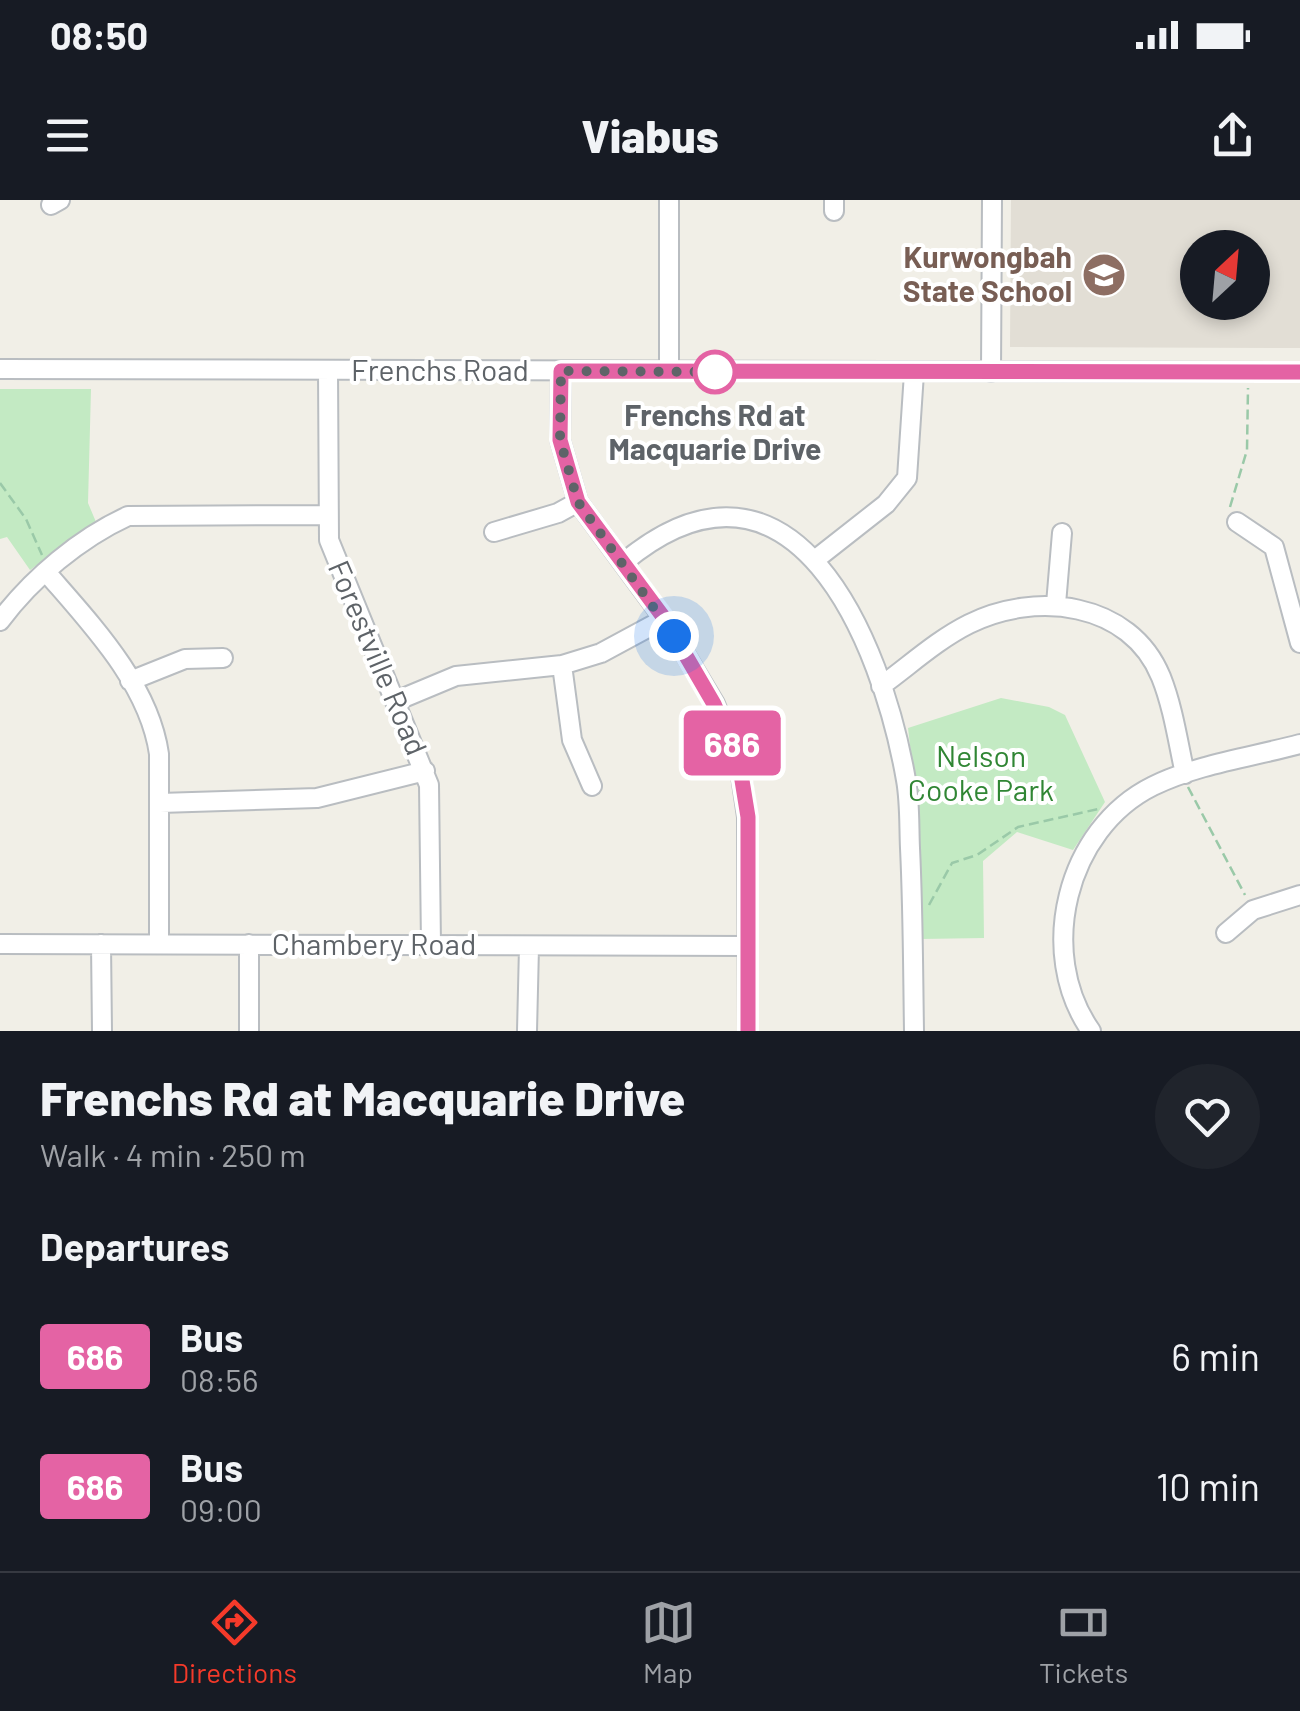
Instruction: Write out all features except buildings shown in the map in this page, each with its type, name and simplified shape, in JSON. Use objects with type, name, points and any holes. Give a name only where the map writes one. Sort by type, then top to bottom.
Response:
[{"type":"street","points":[[669,372],[670,200]]},
{"type":"street","points":[[991,372],[992,200]]},
{"type":"street","name":"Frenchs Road","points":[[0,369],[1300,372]]},
{"type":"street","name":"Forestville Road","points":[[328,370],[327,515],[332,557],[425,770],[430,801],[431,945]]},
{"type":"street","points":[[561,371],[560,440],[578,502],[664,618],[714,704],[739,762],[748,817],[748,1031]]},
{"type":"street","points":[[816,559],[886,504],[907,478],[914,373]]},
{"type":"street","points":[[494,532],[558,513],[578,502]]},
{"type":"street","points":[[0,621],[46,572],[103,528],[128,516],[327,515]]},
{"type":"street","points":[[624,562],[649,542],[685,524],[723,517],[767,524],[787,534],[816,559],[863,639],[881,686],[907,782],[914,1031]]},
{"type":"street","points":[[1238,522],[1274,547],[1300,643]]},
{"type":"street","points":[[1056,604],[1062,533]]},
{"type":"street","points":[[46,572],[93,626],[130,681],[157,738],[159,943]]},
{"type":"street","points":[[881,686],[973,622],[1056,604],[1108,619],[1140,642],[1160,675],[1186,774]]},
{"type":"street","points":[[396,701],[456,676],[562,664],[601,653],[664,618]]},
{"type":"street","points":[[130,681],[185,659],[224,658]]},
{"type":"street","points":[[562,664],[572,740],[592,786]]},
{"type":"street","points":[[1084,1028],[1064,952],[1066,904],[1082,860],[1111,820],[1138,796],[1186,774],[1300,744]]},
{"type":"street","points":[[160,803],[318,798],[425,770]]},
{"type":"street","points":[[1226,932],[1253,910],[1300,894]]},
{"type":"street","name":"Chambery Road","points":[[0,944],[748,946]]},
{"type":"street","points":[[101,944],[102,1031]]},
{"type":"street","points":[[249,1031],[250,944]]},
{"type":"street","points":[[527,1031],[529,947]]},
{"type":"path","points":[[1238,522],[1229,504],[1247,450],[1248,386]]},
{"type":"path","points":[[0,483],[26,519],[46,572]]},
{"type":"path","points":[[1186,774],[1189,789],[1253,910]]},
{"type":"path","points":[[913,921],[920,921],[952,863],[977,855],[1018,827],[1096,808],[1111,820]]},
{"type":"shaded area","name":"Kurwongbah State School","points":[[1011,200],[1300,200],[1300,348],[1010,347]]},
{"type":"green space","points":[[0,389],[91,389],[88,503],[96,522],[30,570],[7,537],[0,539]]},
{"type":"green space","name":"Nelson Cooke Park","points":[[1001,698],[1049,707],[1065,715],[1105,802],[1073,850],[1017,832],[983,861],[984,938],[921,939],[919,823],[908,728]]},
{"type":"bus line","name":"686","points":[[748,1031],[748,817],[739,762],[714,704],[664,618],[578,502],[560,440],[561,371],[1300,372]]},
{"type":"place","name":"Kurwongbah State School","points":[[1104,275]]},
{"type":"place","name":"Frenchs Rd at Macquarie Drive","points":[[715,372]]},
{"type":"route","points":[[674,636],[645,590],[578,502],[560,440],[561,371],[715,372]]}]
